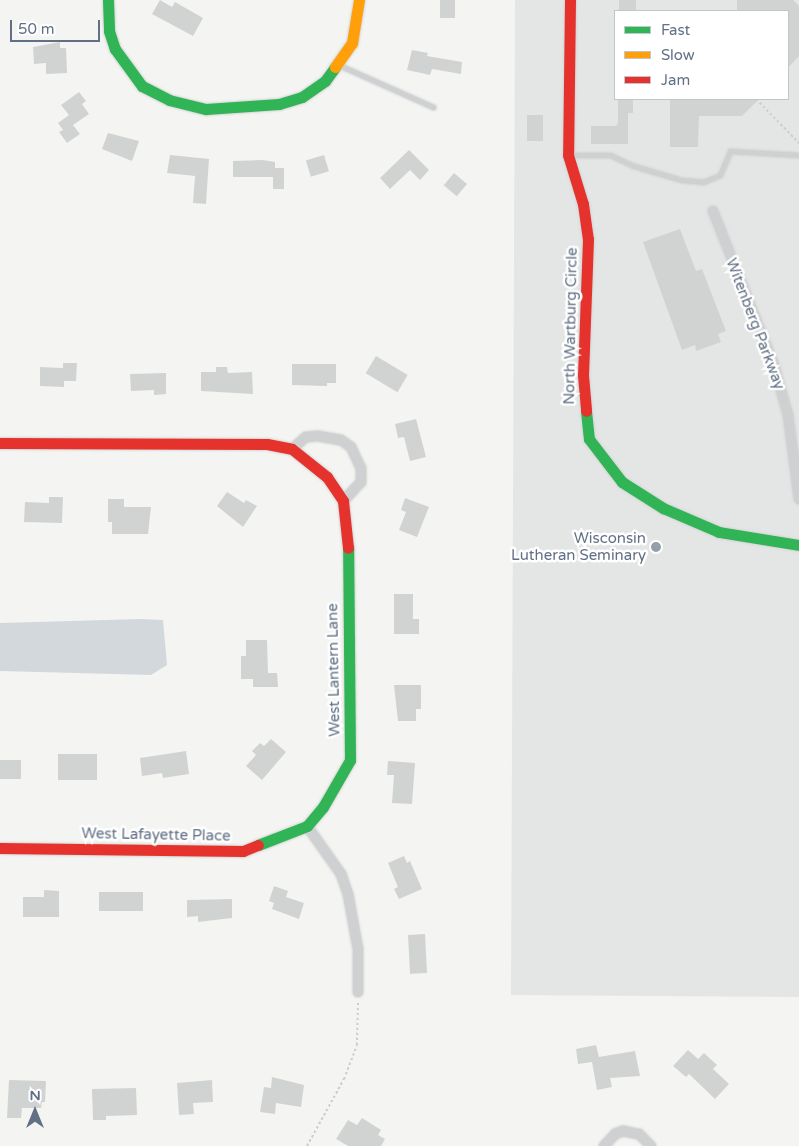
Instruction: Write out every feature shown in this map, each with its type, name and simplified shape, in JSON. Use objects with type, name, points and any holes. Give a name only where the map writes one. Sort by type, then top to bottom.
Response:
[{"type":"street","points":[[108,0],[108,31],[115,49],[142,86],[168,100],[206,109],[257,107],[302,96],[325,81],[339,65],[352,43],[359,0]]},
{"type":"street","name":"North Wartburg Circle","points":[[570,0],[568,155],[583,204],[588,239],[583,375],[584,412],[589,439],[622,482],[663,508],[719,532],[799,545]]},
{"type":"street","name":"Witenberg Parkway","points":[[713,211],[774,365],[788,415],[799,499]]},
{"type":"street","points":[[292,449],[306,437],[318,436],[341,440],[351,447],[361,468],[361,482],[343,501]]},
{"type":"street","name":"West Lantern Lane","points":[[0,443],[267,444],[292,449],[308,458],[327,477],[343,501],[347,530],[350,760],[340,782],[307,826]]},
{"type":"street","points":[[307,826],[341,874],[348,894],[358,949],[358,992]]},
{"type":"street","name":"West Lafayette Place","points":[[0,848],[244,851],[307,826]]},
{"type":"street","points":[[604,1146],[615,1134],[624,1131],[639,1134],[651,1146]]},
{"type":"lane","points":[[339,65],[433,107]]},
{"type":"lane","points":[[568,155],[610,155],[634,166],[682,180],[703,182],[720,175],[730,151],[799,155]]},
{"type":"path","points":[[757,100],[799,143]]},
{"type":"path","points":[[307,1146],[344,1079],[357,1045],[358,992]]},
{"type":"shaded area","name":"Wisconsin Lutheran Seminary","points":[[515,0],[799,0],[799,997],[511,995]]},
{"type":"shaded area","points":[[163,620],[167,665],[151,675],[0,671],[0,623]]},
{"type":"building","points":[[160,0],[172,7],[175,2],[203,18],[193,36],[152,14]]},
{"type":"building","points":[[440,0],[455,0],[455,18],[440,18]]},
{"type":"building","points":[[619,0],[636,0],[636,10],[619,10]]},
{"type":"building","points":[[737,0],[793,0],[799,6],[799,56],[789,67],[789,10],[737,10]]},
{"type":"building","points":[[60,42],[60,48],[66,48],[67,73],[46,74],[46,63],[34,64],[33,47]]},
{"type":"building","points":[[412,50],[428,53],[427,56],[462,62],[461,74],[432,69],[430,75],[407,70]]},
{"type":"building","points":[[79,92],[86,101],[82,104],[89,114],[73,125],[80,134],[67,143],[59,132],[63,130],[58,123],[69,115],[61,105]]},
{"type":"building","points":[[618,100],[633,100],[633,113],[628,113],[628,144],[591,144],[591,126],[616,126],[618,123]]},
{"type":"building","points":[[670,100],[758,100],[742,116],[699,116],[698,147],[670,147]]},
{"type":"building","points":[[527,115],[543,115],[543,141],[527,141]]},
{"type":"building","points":[[108,133],[139,141],[132,161],[102,149]]},
{"type":"building","points":[[409,150],[429,170],[420,180],[410,170],[390,189],[380,178]]},
{"type":"building","points":[[170,155],[209,159],[206,204],[193,203],[195,176],[167,173]]},
{"type":"building","points":[[324,155],[329,171],[311,177],[306,161]]},
{"type":"building","points":[[263,160],[275,162],[275,168],[284,168],[284,189],[273,189],[273,177],[233,177],[233,161]]},
{"type":"building","points":[[454,173],[467,184],[457,196],[444,185]]},
{"type":"building","points":[[680,229],[696,271],[702,269],[726,331],[718,334],[721,342],[696,351],[695,345],[682,350],[643,242]]},
{"type":"building","points":[[376,356],[408,375],[397,392],[366,373]]},
{"type":"building","points":[[63,363],[77,363],[76,381],[64,381],[64,387],[40,386],[40,367],[63,368]]},
{"type":"building","points":[[292,364],[336,364],[336,383],[327,383],[327,386],[292,385]]},
{"type":"building","points":[[216,367],[227,367],[228,373],[252,372],[253,394],[201,391],[201,372],[216,372]]},
{"type":"building","points":[[166,373],[166,394],[154,395],[154,390],[131,391],[130,374]]},
{"type":"building","points":[[416,419],[426,457],[410,461],[404,437],[398,438],[395,424]]},
{"type":"building","points":[[227,492],[244,503],[246,500],[257,506],[243,527],[217,506]]},
{"type":"building","points":[[49,497],[63,497],[62,523],[24,522],[25,502],[49,503]]},
{"type":"building","points":[[405,498],[429,507],[417,537],[399,530],[406,512],[401,510]]},
{"type":"building","points":[[108,499],[124,499],[124,507],[151,507],[148,534],[112,534],[112,522],[108,522]]},
{"type":"building","points":[[394,594],[413,594],[413,619],[419,619],[419,634],[394,634]]},
{"type":"building","points":[[246,640],[267,640],[268,673],[277,673],[278,687],[253,687],[253,679],[241,679],[241,656],[246,656]]},
{"type":"building","points":[[394,685],[421,685],[421,709],[416,709],[416,721],[398,721]]},
{"type":"building","points":[[271,739],[286,752],[262,780],[246,766],[256,755],[252,751],[260,743],[264,746]]},
{"type":"building","points":[[186,751],[189,774],[163,778],[162,773],[142,776],[140,758]]},
{"type":"building","points":[[58,754],[97,754],[97,780],[58,780]]},
{"type":"building","points":[[0,760],[21,760],[21,779],[0,779]]},
{"type":"building","points":[[388,761],[415,763],[412,804],[392,803],[394,775],[387,775]]},
{"type":"building","points":[[404,856],[407,863],[410,861],[422,889],[399,899],[394,889],[398,887],[388,863]]},
{"type":"building","points":[[274,886],[288,891],[286,897],[304,903],[299,919],[272,909],[274,903],[269,901]]},
{"type":"building","points":[[44,890],[59,891],[59,917],[23,917],[23,897],[44,897]]},
{"type":"building","points":[[99,892],[143,892],[143,911],[99,911]]},
{"type":"building","points":[[232,899],[232,918],[198,922],[198,916],[187,917],[187,900]]},
{"type":"building","points":[[425,934],[427,973],[410,974],[408,935]]},
{"type":"building","points":[[596,1045],[599,1057],[635,1051],[640,1076],[610,1078],[612,1087],[597,1090],[592,1062],[578,1064],[576,1049]]},
{"type":"building","points":[[688,1050],[698,1059],[704,1053],[717,1065],[713,1069],[729,1084],[715,1099],[689,1074],[686,1077],[673,1066]]},
{"type":"building","points":[[272,1077],[304,1085],[301,1107],[276,1103],[275,1114],[260,1112],[264,1087],[271,1088]]},
{"type":"building","points":[[9,1080],[46,1081],[45,1102],[42,1102],[41,1108],[22,1108],[21,1118],[7,1118]]},
{"type":"building","points":[[212,1080],[213,1102],[193,1103],[194,1114],[179,1115],[177,1083]]},
{"type":"building","points":[[136,1088],[137,1115],[106,1116],[106,1120],[93,1120],[92,1089]]},
{"type":"building","points":[[362,1118],[381,1130],[378,1135],[385,1139],[381,1146],[348,1146],[336,1139],[348,1120],[357,1125]]},
{"type":"traffic: fast","points":[[108,0],[109,31],[115,49],[142,86],[169,100],[206,109],[279,104],[302,97],[325,81],[335,67]]},
{"type":"traffic: fast","points":[[586,411],[589,439],[622,482],[663,508],[719,532],[799,545]]},
{"type":"traffic: fast","points":[[258,845],[307,826],[323,807],[350,760],[348,548]]},
{"type":"traffic: slow","points":[[335,67],[352,43],[359,0]]},
{"type":"traffic: jam","points":[[570,0],[568,155],[583,204],[588,239],[583,375],[586,411]]},
{"type":"traffic: jam","points":[[0,443],[267,444],[292,449],[327,477],[343,501],[348,548]]},
{"type":"traffic: jam","points":[[0,848],[243,851],[258,845]]},
{"type":"place","name":"Wisconsin Lutheran Seminary","points":[[656,547]]}]
